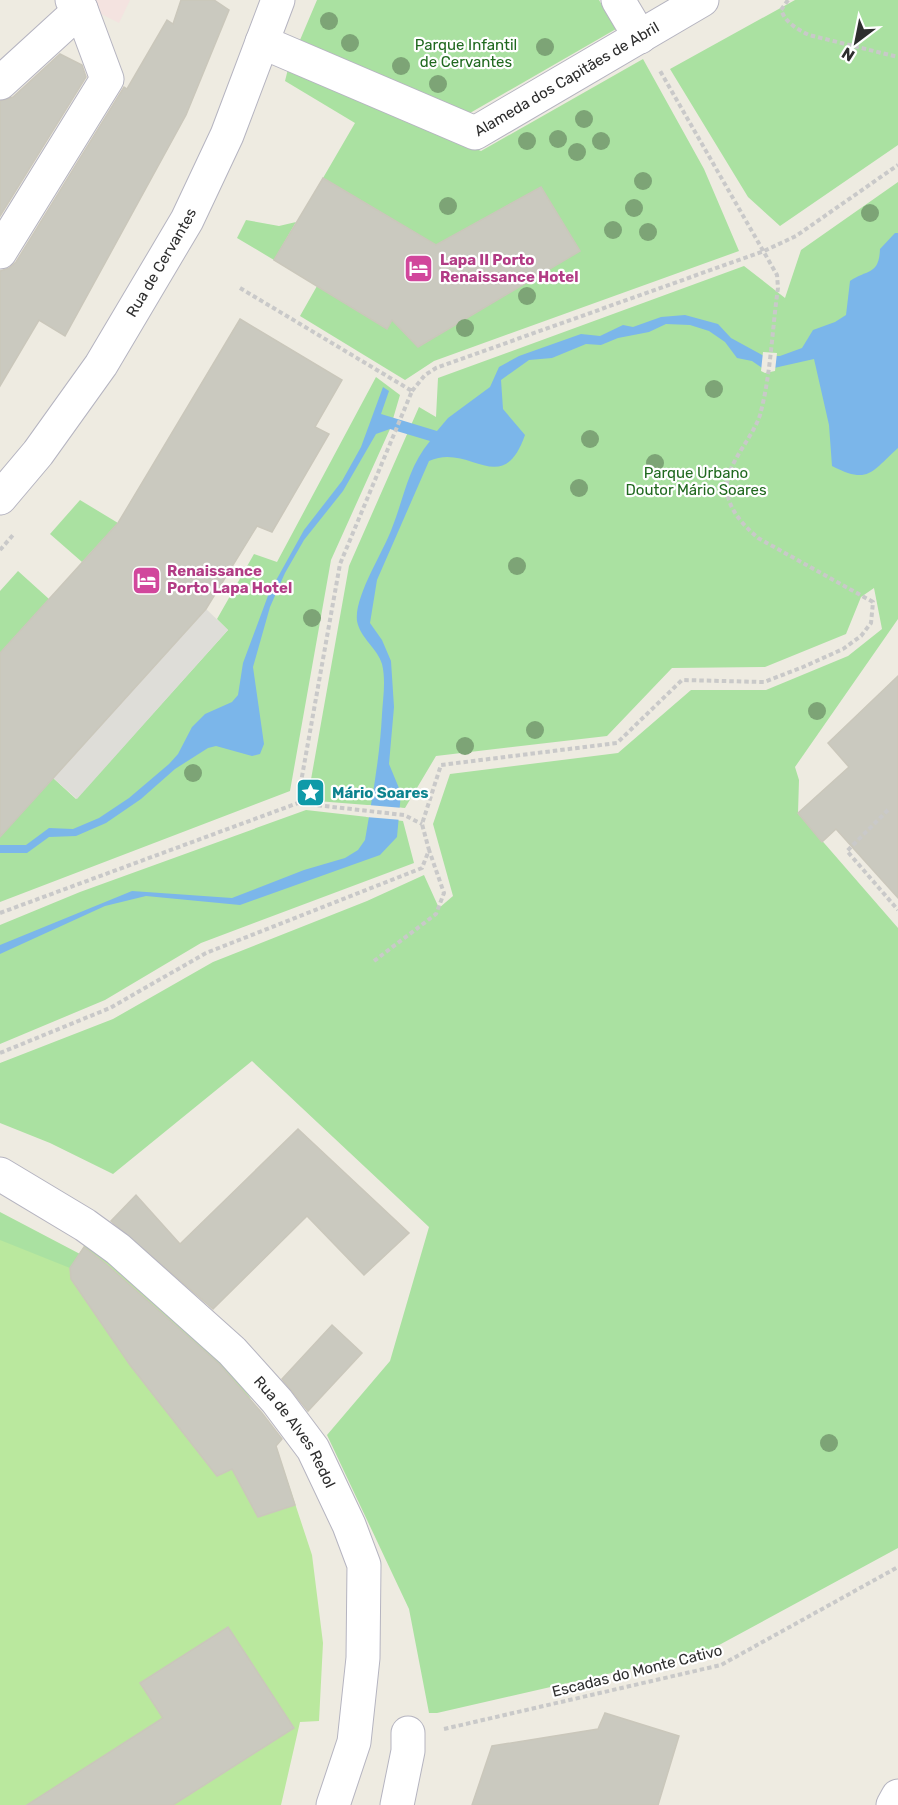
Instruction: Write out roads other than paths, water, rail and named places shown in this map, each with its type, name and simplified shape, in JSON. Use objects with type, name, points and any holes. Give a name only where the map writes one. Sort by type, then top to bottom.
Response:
[{"type":"street","name":"Rua de Cervantes","points":[[0,498],[38,453],[101,365],[188,220],[227,135],[278,0]]},
{"type":"street","points":[[618,0],[640,37]]},
{"type":"street","name":"Alameda dos Capitães de Abril","points":[[262,42],[475,133],[702,0]]},
{"type":"street","points":[[0,83],[76,5],[107,79],[0,252]]},
{"type":"street","name":"Rua de Alves Redol","points":[[0,1174],[86,1225],[118,1250],[232,1351],[277,1401],[313,1449],[349,1525],[364,1565],[363,1658],[354,1742],[333,1805]]},
{"type":"street","points":[[397,1805],[408,1751],[421,1733]]},
{"type":"street","points":[[893,1805],[898,1796]]},
{"type":"water","points":[[895,233],[898,233],[898,448],[875,469],[862,475],[854,475],[832,466],[829,425],[814,359],[765,370],[752,361],[737,358],[725,342],[709,331],[690,325],[666,324],[649,332],[618,338],[601,345],[586,344],[552,358],[529,360],[501,380],[503,409],[525,435],[516,454],[506,464],[495,467],[458,458],[444,457],[429,461],[377,580],[370,623],[382,640],[391,661],[394,707],[389,764],[401,793],[397,837],[380,855],[240,905],[146,896],[105,906],[0,954],[0,945],[132,891],[232,898],[304,870],[345,858],[358,850],[365,840],[379,746],[384,676],[377,653],[359,627],[357,611],[365,587],[392,528],[411,472],[430,441],[390,429],[376,434],[343,491],[304,540],[285,573],[270,607],[253,667],[264,744],[260,754],[252,756],[216,746],[208,748],[175,769],[141,799],[106,823],[76,836],[49,837],[27,853],[0,853],[0,845],[26,845],[49,828],[73,829],[99,818],[129,798],[169,764],[178,754],[192,727],[205,714],[232,702],[238,695],[243,663],[269,593],[304,530],[342,481],[361,447],[383,387],[389,391],[381,414],[437,431],[448,418],[490,387],[499,367],[519,356],[581,334],[600,336],[623,325],[633,327],[661,317],[685,315],[718,324],[731,338],[764,356],[780,356],[802,348],[813,330],[835,322],[846,315],[850,281],[875,267],[880,249]]},
{"type":"place","name":"Lapa II Porto Renaissance Hotel","points":[[419,269]]},
{"type":"place","name":"Renaissance Porto Lapa Hotel","points":[[146,580]]},
{"type":"place","name":"Mário Soares","points":[[311,793]]},
{"type":"park label","name":"Parque Infantil de Cervantes","points":[[466,54]]},
{"type":"park label","name":"Parque Urbano Doutor Mário Soares","points":[[696,482]]}]
